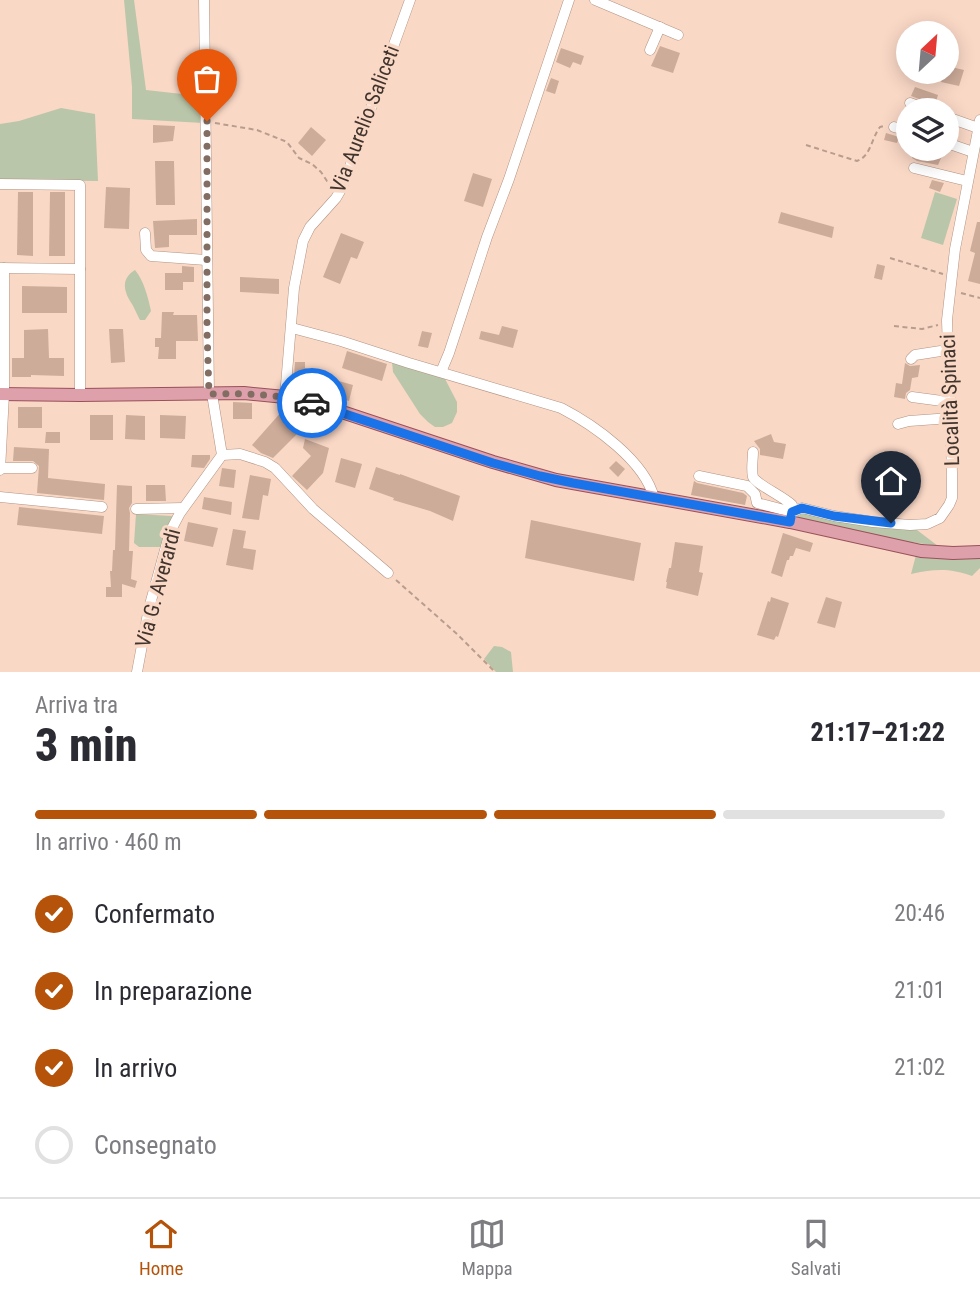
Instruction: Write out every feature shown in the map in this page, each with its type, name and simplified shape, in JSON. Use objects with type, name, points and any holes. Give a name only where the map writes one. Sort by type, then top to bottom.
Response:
[{"type":"main road","points":[[2,394],[256,394],[285,397],[330,408],[527,473],[654,498],[791,517],[921,551],[980,552]]},
{"type":"street","points":[[204,0],[210,394],[222,455],[240,454],[275,468],[313,509],[388,573]]},
{"type":"street","name":"Via Aurelio Saliceti","points":[[285,397],[294,288],[304,237],[343,187],[410,0]]},
{"type":"street","points":[[441,372],[569,0]]},
{"type":"street","points":[[595,0],[678,35]]},
{"type":"street","points":[[650,50],[660,27]]},
{"type":"street","points":[[959,120],[979,124]]},
{"type":"street","name":"Località Spinaci","points":[[699,477],[747,486],[755,494],[757,503],[791,517],[802,508],[834,516],[920,526],[934,522],[946,511],[951,498],[947,320],[955,249],[979,124]]},
{"type":"street","points":[[959,147],[973,152]]},
{"type":"street","points":[[914,169],[967,181]]},
{"type":"street","points":[[0,184],[80,185],[80,395]]},
{"type":"street","points":[[145,233],[146,250],[151,256],[206,260]]},
{"type":"street","points":[[32,468],[0,469],[2,268],[80,269]]},
{"type":"street","points":[[292,328],[551,404],[570,413],[627,455],[648,482],[654,498]]},
{"type":"street","points":[[911,359],[915,355],[947,350]]},
{"type":"street","points":[[912,397],[942,401],[950,397]]},
{"type":"street","points":[[898,424],[951,418]]},
{"type":"street","points":[[753,452],[753,476],[757,482],[792,505],[791,517]]},
{"type":"street","name":"Via G. Averardi","points":[[137,672],[146,620],[170,532],[183,508],[222,455]]},
{"type":"street","points":[[0,497],[102,507]]},
{"type":"street","points":[[136,509],[183,508]]},
{"type":"path","points":[[207,121],[257,130],[287,142],[299,158],[312,164],[327,181],[343,187]]},
{"type":"path","points":[[806,145],[857,161],[867,155],[873,135],[880,127],[894,127]]},
{"type":"path","points":[[890,258],[952,276]]},
{"type":"path","points":[[950,290],[980,298]]},
{"type":"path","points":[[894,326],[922,329],[947,320]]},
{"type":"path","points":[[388,573],[495,672]]},
{"type":"green space","points":[[124,0],[134,0],[146,90],[200,96],[203,123],[132,119],[132,87]]},
{"type":"green space","points":[[61,108],[95,114],[98,181],[0,180],[0,124]]},
{"type":"green space","points":[[935,192],[957,199],[943,245],[921,238]]},
{"type":"green space","points":[[135,270],[143,284],[151,311],[145,320],[140,320],[125,290],[127,277]]},
{"type":"green space","points":[[392,362],[444,377],[457,402],[457,412],[452,423],[435,427],[420,414],[393,372]]},
{"type":"green space","points":[[800,512],[917,530],[938,546],[903,541],[797,517]]},
{"type":"green space","points":[[136,514],[172,516],[162,547],[139,547],[134,543]]},
{"type":"green space","points":[[916,555],[980,557],[980,568],[972,576],[942,570],[911,574]]},
{"type":"green space","points":[[494,646],[511,652],[513,672],[496,672],[484,659]]},
{"type":"building","points":[[660,46],[680,53],[673,73],[651,66]]},
{"type":"building","points":[[561,48],[584,56],[581,65],[573,62],[570,68],[556,62]]},
{"type":"building","points":[[959,69],[964,70],[959,86],[950,84],[959,84]]},
{"type":"building","points":[[551,78],[559,81],[555,94],[546,91]]},
{"type":"building","points":[[915,87],[938,95],[937,98],[911,96]]},
{"type":"building","points":[[153,125],[175,126],[173,141],[153,143]]},
{"type":"building","points":[[311,127],[326,140],[312,156],[298,143]]},
{"type":"building","points":[[886,133],[896,136],[896,143],[884,140]]},
{"type":"building","points":[[155,161],[174,161],[175,205],[156,205]]},
{"type":"building","points":[[917,161],[940,161],[938,165]]},
{"type":"building","points":[[473,173],[492,179],[483,207],[464,201]]},
{"type":"building","points":[[932,180],[944,183],[940,192],[929,188]]},
{"type":"building","points":[[106,187],[130,188],[129,229],[104,228]]},
{"type":"building","points":[[18,192],[33,192],[33,256],[17,255]]},
{"type":"building","points":[[50,192],[65,192],[65,256],[49,256]]},
{"type":"building","points":[[781,212],[834,227],[832,238],[778,223]]},
{"type":"building","points":[[197,219],[197,235],[169,235],[169,247],[155,248],[153,221]]},
{"type":"building","points":[[977,222],[980,222],[980,284],[968,281],[975,253],[970,251]]},
{"type":"building","points":[[341,233],[364,242],[357,259],[351,257],[340,284],[323,277]]},
{"type":"building","points":[[877,264],[885,266],[882,280],[874,278]]},
{"type":"building","points":[[182,266],[194,267],[194,282],[183,282],[183,290],[165,290],[165,273],[182,273]]},
{"type":"building","points":[[240,277],[279,279],[279,294],[240,292]]},
{"type":"building","points":[[22,286],[67,287],[67,313],[22,313]]},
{"type":"building","points":[[162,312],[197,315],[198,341],[176,341],[176,359],[158,359],[159,347],[155,347],[155,338],[161,338]]},
{"type":"building","points":[[502,326],[518,330],[513,348],[479,339],[481,331],[499,335]]},
{"type":"building","points":[[48,329],[49,358],[64,358],[64,376],[12,377],[12,358],[24,358],[24,330]]},
{"type":"building","points":[[109,329],[123,329],[125,362],[111,363]]},
{"type":"building","points":[[422,331],[432,333],[428,348],[418,346]]},
{"type":"building","points":[[347,351],[387,364],[382,381],[342,368]]},
{"type":"building","points":[[295,362],[305,362],[305,368],[329,374],[328,378],[353,385],[349,401],[304,388],[304,391],[293,390]]},
{"type":"building","points":[[905,363],[910,366],[920,365],[918,377],[912,378],[905,399],[894,397],[896,383],[902,384]]},
{"type":"building","points":[[233,402],[252,403],[252,419],[233,419]]},
{"type":"building","points":[[18,407],[42,407],[42,428],[18,428]]},
{"type":"building","points":[[283,410],[303,428],[273,458],[252,445]]},
{"type":"building","points":[[90,415],[113,415],[113,440],[90,440]]},
{"type":"building","points":[[126,415],[145,416],[145,440],[125,439]]},
{"type":"building","points":[[160,415],[186,416],[185,439],[160,438]]},
{"type":"building","points":[[46,432],[60,432],[60,443],[45,443]]},
{"type":"building","points":[[771,434],[774,442],[786,444],[783,459],[760,455],[760,449],[754,441]]},
{"type":"building","points":[[305,439],[329,448],[323,473],[307,490],[292,476],[311,456],[303,448]]},
{"type":"building","points":[[14,447],[49,449],[48,478],[105,484],[104,500],[37,493],[39,466],[33,461],[13,461]]},
{"type":"building","points":[[192,455],[210,455],[210,459],[204,468],[191,467]]},
{"type":"building","points":[[341,458],[362,464],[355,488],[335,482]]},
{"type":"building","points":[[616,461],[625,469],[618,477],[609,468]]},
{"type":"building","points":[[376,467],[460,496],[453,521],[369,489]]},
{"type":"building","points":[[222,468],[236,470],[234,488],[219,486]]},
{"type":"building","points":[[250,475],[271,479],[268,496],[263,495],[259,520],[242,518]]},
{"type":"building","points":[[694,481],[743,493],[747,496],[745,505],[691,495]]},
{"type":"building","points":[[117,485],[132,486],[129,551],[133,551],[131,579],[137,581],[135,588],[122,584],[122,597],[106,597],[106,587],[111,587],[110,571],[115,550]]},
{"type":"building","points":[[146,485],[165,485],[166,501],[146,501]]},
{"type":"building","points":[[204,497],[232,502],[231,515],[202,509]]},
{"type":"building","points":[[19,507],[104,516],[102,534],[17,525]]},
{"type":"building","points":[[531,520],[641,543],[634,581],[525,558]]},
{"type":"building","points":[[188,522],[218,528],[213,547],[184,541]]},
{"type":"building","points":[[233,529],[246,531],[243,548],[256,550],[253,570],[226,565]]},
{"type":"building","points":[[783,533],[813,543],[810,552],[796,548],[793,556],[787,560],[782,577],[771,573]]},
{"type":"building","points":[[675,542],[703,546],[699,572],[703,573],[698,596],[666,588]]},
{"type":"building","points":[[771,597],[789,603],[778,637],[774,640],[757,635]]},
{"type":"building","points":[[826,597],[842,602],[835,628],[817,623]]},
{"type":"way so far","points":[[207,121],[209,394],[265,394],[312,403]]},
{"type":"route","points":[[312,403],[493,463],[573,483],[790,522],[792,512],[802,508],[834,516],[891,523]]}]
